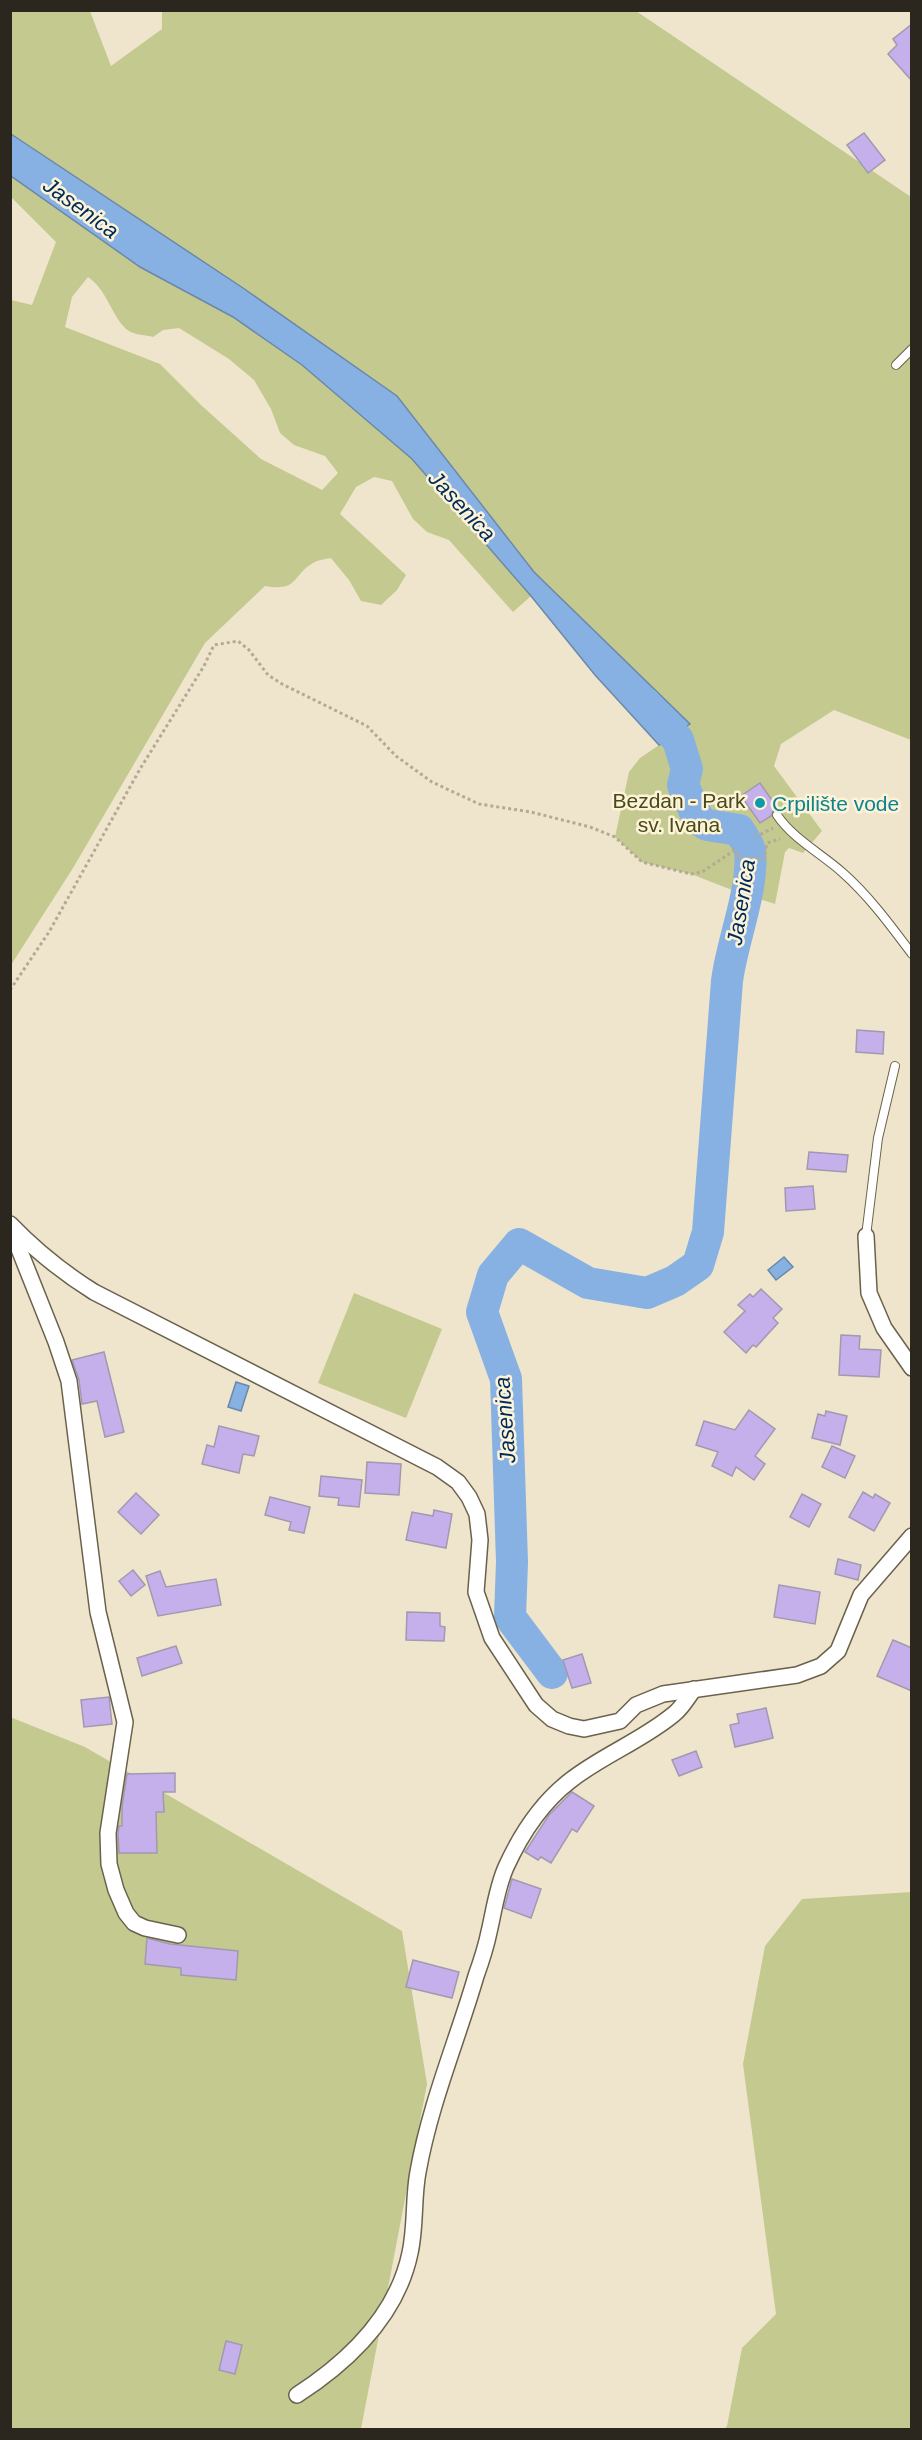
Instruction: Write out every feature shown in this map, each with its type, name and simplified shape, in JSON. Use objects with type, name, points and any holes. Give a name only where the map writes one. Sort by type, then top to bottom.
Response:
[{"type":"street","points":[[10,1226],[59,1270],[94,1292],[437,1467],[458,1482],[469,1497],[477,1514],[480,1540],[476,1592],[482,1615],[492,1638],[536,1705],[552,1719],[569,1726],[584,1729],[620,1721],[636,1705],[663,1694],[797,1675],[829,1661],[841,1644],[861,1595],[912,1536]]},
{"type":"street","points":[[10,1226],[69,1381],[98,1612],[125,1722],[108,1833],[109,1864],[116,1890],[126,1913],[134,1923],[145,1928],[178,1935]]},
{"type":"street","points":[[866,1236],[869,1293],[884,1328],[912,1368]]},
{"type":"street","points":[[297,2395],[325,2377],[355,2349],[379,2320],[401,2280],[410,2254],[418,2172],[440,2081],[475,1981],[497,1895],[513,1853],[531,1822],[548,1801],[571,1779],[675,1714],[694,1689]]},
{"type":"lane","points":[[896,364],[912,349]]},
{"type":"lane","points":[[780,818],[844,874],[895,931],[912,954]]},
{"type":"lane","points":[[866,1236],[878,1138],[895,1066]]},
{"type":"path","points":[[10,990],[49,932],[140,769],[204,666],[214,645],[226,642],[238,641],[249,650],[268,675],[367,726],[396,756],[432,782],[479,804],[531,812],[590,827],[615,837],[642,862],[692,874],[702,872],[735,850],[738,858],[764,859],[767,843]]},
{"type":"path","points":[[755,837],[780,818]]},
{"type":"green space","name":"Bezdan - Park sv. Ivana","points":[[10,11],[90,11],[111,66],[162,29],[162,11],[636,11],[911,197],[911,740],[834,710],[781,744],[774,766],[822,831],[803,853],[789,848],[785,852],[775,904],[691,874],[642,862],[615,837],[629,772],[640,758],[690,724],[243,288],[11,134]]},
{"type":"green space","points":[[11,175],[233,317],[302,365],[412,459],[531,596],[513,612],[449,540],[427,532],[413,519],[392,481],[374,477],[356,487],[340,514],[406,575],[397,590],[381,605],[361,601],[349,580],[331,558],[320,560],[306,568],[290,585],[265,586],[205,643],[73,868],[11,965],[11,300],[32,305],[56,242],[11,197]],"holes":[[[88,277],[95,283],[123,326],[129,331],[153,337],[163,330],[179,328],[229,359],[254,380],[271,409],[280,433],[294,445],[325,456],[338,473],[322,490],[261,459],[160,364],[65,327],[72,297]]]},
{"type":"green space","points":[[354,1293],[442,1329],[406,1418],[318,1383]]},
{"type":"green space","points":[[10,1717],[85,1747],[402,1931],[427,2084],[361,2429],[11,2429]]},
{"type":"green space","points":[[911,1892],[911,2429],[724,2429],[727,2426],[742,2348],[776,2314],[743,2064],[765,1946],[802,1899]]},
{"type":"water","points":[[11,134],[243,288],[397,396],[534,572],[690,724],[659,745],[595,675],[531,596],[412,459],[302,365],[233,317],[140,267],[11,176]]},
{"type":"water","points":[[784,1257],[793,1267],[776,1280],[768,1270]]},
{"type":"water","points":[[236,1382],[249,1386],[241,1411],[228,1407]]},
{"type":"building","points":[[912,24],[912,81],[888,54],[897,45],[893,39]]},
{"type":"building","points":[[864,133],[885,160],[868,173],[847,145]]},
{"type":"building","name":"Crpilište vode","points":[[760,783],[778,809],[760,823],[741,796]]},
{"type":"building","points":[[857,1030],[884,1032],[883,1054],[856,1052]]},
{"type":"building","points":[[809,1152],[848,1155],[846,1172],[807,1169]]},
{"type":"building","points":[[813,1186],[815,1209],[786,1211],[785,1188]]},
{"type":"building","points":[[761,1289],[782,1309],[773,1318],[778,1323],[756,1347],[753,1345],[746,1353],[724,1332],[745,1311],[738,1305],[750,1294],[753,1297]]},
{"type":"building","points":[[841,1335],[860,1336],[859,1349],[881,1350],[879,1377],[839,1375]]},
{"type":"building","points":[[104,1352],[124,1432],[105,1437],[97,1401],[82,1404],[79,1380],[72,1360]]},
{"type":"building","points":[[749,1410],[775,1429],[755,1456],[765,1464],[754,1480],[736,1467],[732,1476],[712,1466],[718,1452],[696,1445],[704,1421],[735,1430]]},
{"type":"building","points":[[826,1411],[847,1416],[840,1445],[812,1438],[818,1414],[825,1416]]},
{"type":"building","points":[[219,1426],[259,1436],[254,1456],[243,1454],[239,1473],[202,1464],[207,1445],[214,1447]]},
{"type":"building","points":[[832,1446],[855,1456],[845,1478],[822,1467]]},
{"type":"building","points":[[367,1462],[401,1464],[399,1495],[365,1493]]},
{"type":"building","points":[[321,1476],[362,1480],[359,1507],[338,1505],[339,1498],[319,1496]]},
{"type":"building","points":[[863,1492],[873,1498],[875,1494],[890,1503],[874,1531],[849,1517]]},
{"type":"building","points":[[136,1493],[159,1515],[141,1534],[118,1512]]},
{"type":"building","points":[[802,1494],[821,1504],[809,1527],[790,1517]]},
{"type":"building","points":[[270,1497],[310,1507],[304,1533],[289,1530],[291,1522],[265,1515]]},
{"type":"building","points":[[434,1510],[452,1514],[446,1548],[406,1540],[412,1512],[433,1516]]},
{"type":"building","points":[[838,1559],[861,1565],[858,1580],[835,1574]]},
{"type":"building","points":[[133,1570],[145,1585],[131,1596],[119,1581]]},
{"type":"building","points":[[160,1571],[166,1587],[216,1579],[221,1605],[158,1616],[146,1576]]},
{"type":"building","points":[[779,1585],[820,1592],[815,1624],[774,1617]]},
{"type":"building","points":[[407,1612],[440,1613],[440,1626],[445,1627],[444,1641],[406,1640]]},
{"type":"building","points":[[893,1640],[912,1648],[912,1691],[877,1676]]},
{"type":"building","points":[[176,1646],[182,1663],[142,1676],[137,1658]]},
{"type":"building","points":[[582,1654],[591,1683],[572,1688],[563,1660]]},
{"type":"building","points":[[109,1697],[112,1724],[84,1727],[81,1700]]},
{"type":"building","points":[[766,1708],[773,1738],[735,1747],[730,1725],[739,1723],[737,1714]]},
{"type":"building","points":[[696,1751],[702,1767],[679,1776],[672,1760]]},
{"type":"building","points":[[175,1773],[175,1792],[163,1792],[164,1812],[156,1812],[157,1853],[119,1853],[118,1834],[119,1826],[122,1826],[122,1807],[127,1774]]},
{"type":"building","points":[[572,1792],[594,1806],[577,1832],[572,1829],[551,1863],[541,1857],[538,1860],[525,1852],[549,1815]]},
{"type":"building","points":[[512,1879],[541,1889],[531,1918],[504,1908]]},
{"type":"building","points":[[147,1938],[170,1944],[238,1951],[236,1980],[181,1975],[181,1968],[145,1964]]},
{"type":"building","points":[[413,1960],[459,1972],[452,1998],[406,1987]]},
{"type":"building","points":[[226,2341],[242,2345],[235,2374],[219,2370]]},
{"type":"waterway","name":"Jasenica","points":[[552,1673],[510,1617],[512,1562],[506,1379],[482,1312],[493,1275],[519,1244],[588,1283],[647,1293],[675,1281],[698,1265],[708,1232],[727,981],[749,882],[750,851],[747,843],[739,830],[707,825],[698,819],[683,785],[687,769],[678,740],[645,703]]},
{"type":"place","name":"Crpilište vode","points":[[760,803]]}]
